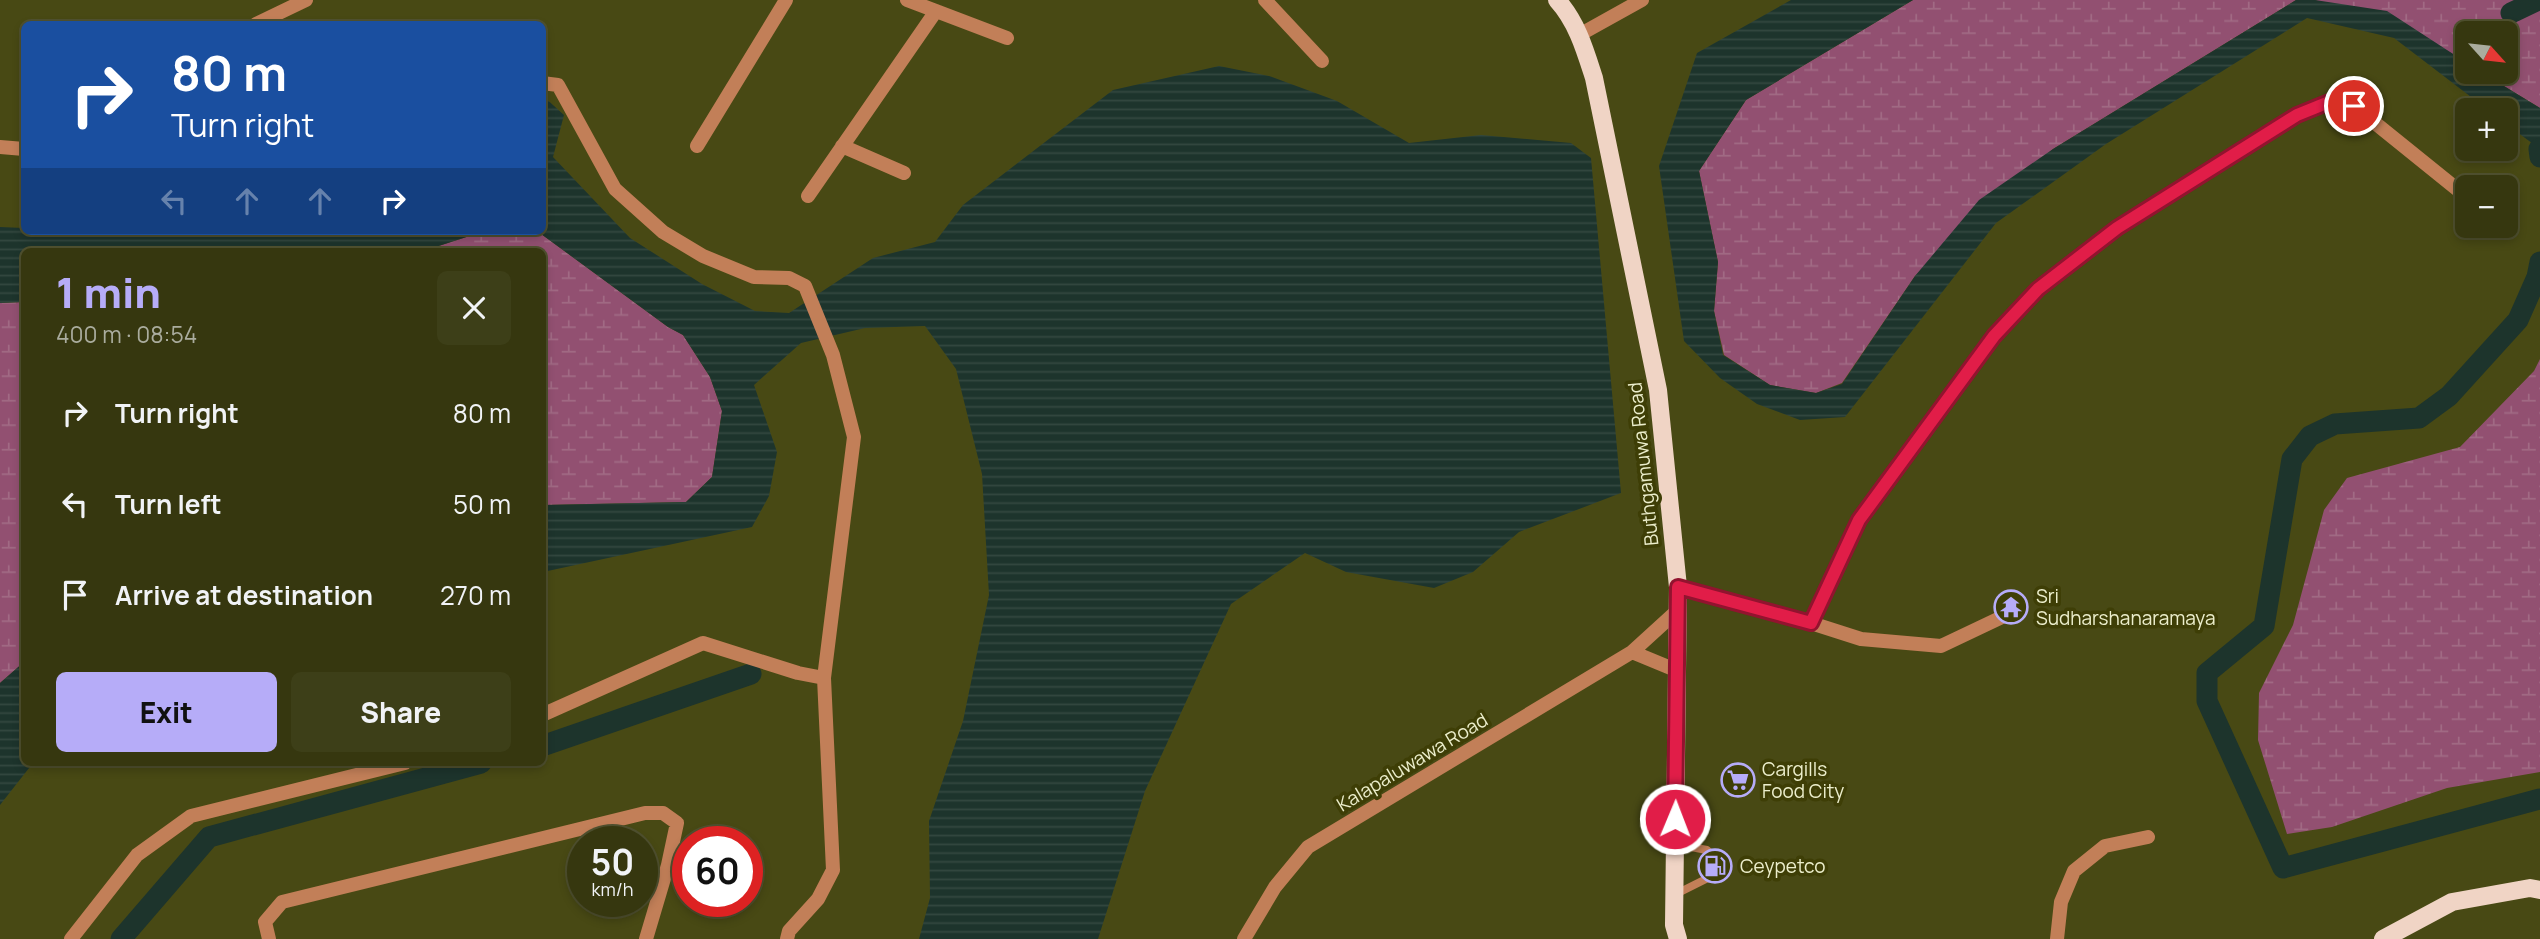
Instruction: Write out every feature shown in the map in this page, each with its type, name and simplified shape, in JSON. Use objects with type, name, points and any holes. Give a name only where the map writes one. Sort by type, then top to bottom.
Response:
[{"type":"main road","name":"Buthgamuwa Road","points":[[1556,0],[1564,8],[1579,35],[1594,78],[1658,390],[1678,587],[1674,895],[1674,925],[1678,939]]},
{"type":"main road","points":[[2383,939],[2452,902],[2530,888],[2540,890]]},
{"type":"street","points":[[262,21],[306,0]]},
{"type":"street","points":[[697,146],[786,0]]},
{"type":"street","points":[[907,0],[1007,38]]},
{"type":"street","points":[[1265,0],[1322,61]]},
{"type":"street","points":[[1579,35],[1642,0]]},
{"type":"street","points":[[808,196],[936,11]]},
{"type":"street","points":[[546,84],[558,85],[615,190],[663,232],[703,256],[754,277],[789,278],[805,286],[833,355],[854,437],[824,678],[833,870],[818,899],[789,931],[787,939]]},
{"type":"street","points":[[1811,623],[1859,520],[1994,336],[2038,289],[2117,228],[2297,115],[2334,100],[2354,106],[2455,188]]},
{"type":"street","points":[[842,146],[904,173]]},
{"type":"street","points":[[0,147],[21,149]]},
{"type":"street","points":[[1678,587],[1861,639],[1941,646],[2000,618]]},
{"type":"street","name":"Kalapaluwawa Road","points":[[1244,939],[1275,887],[1308,847],[1632,652],[1677,611]]},
{"type":"street","points":[[546,713],[703,643],[798,673],[824,678]]},
{"type":"street","points":[[1632,652],[1678,671]]},
{"type":"street","points":[[71,939],[137,855],[191,816],[393,766]]},
{"type":"street","points":[[269,939],[265,922],[282,902],[645,813],[663,813],[677,823],[668,865],[646,939]]},
{"type":"street","points":[[2057,939],[2061,902],[2074,871],[2105,846],[2148,837]]},
{"type":"lane","points":[[1674,895],[1715,872],[1716,859],[1707,850],[1675,844]]},
{"type":"green space","points":[[1913,0],[2296,0],[2053,149],[1915,276],[1842,383],[1816,393],[1770,385],[1724,355],[1714,311],[1718,262],[1699,171],[1746,100]]},
{"type":"green space","points":[[2315,0],[2540,0],[2540,108],[2501,84],[2518,84],[2518,21],[2455,21],[2455,56]]},
{"type":"green space","points":[[473,235],[542,235],[668,327],[683,335],[710,377],[722,411],[712,477],[686,502],[546,505],[546,248],[432,248]]},
{"type":"green space","points":[[21,302],[21,665],[0,683],[0,303]]},
{"type":"green space","points":[[2540,359],[2540,772],[2447,788],[2332,827],[2287,834],[2258,740],[2259,693],[2293,625],[2324,510],[2347,478],[2460,447],[2534,371]]},
{"type":"shaded area","points":[[1791,0],[1913,0],[1746,100],[1699,171],[1718,262],[1714,311],[1723,355],[1770,385],[1816,393],[1842,384],[1915,276],[1979,200],[2053,149],[2296,0],[2315,0],[2387,11],[2455,55],[2455,84],[2501,84],[2540,108],[2540,149],[2518,133],[2518,98],[2472,98],[2394,38],[2307,18],[2106,144],[1996,223],[1845,417],[1800,420],[1757,404],[1720,378],[1684,341],[1659,166],[1697,53]]},
{"type":"shaded area","points":[[1219,66],[1269,76],[1337,101],[1409,143],[1481,135],[1571,143],[1591,158],[1621,493],[1519,532],[1473,572],[1434,588],[1346,572],[1305,553],[1231,604],[1145,791],[1098,939],[919,939],[930,898],[929,821],[963,721],[989,595],[982,474],[956,369],[925,326],[865,328],[801,343],[754,385],[777,452],[769,496],[752,527],[546,571],[546,505],[686,502],[712,477],[722,411],[710,377],[683,335],[668,327],[542,235],[546,235],[546,99],[564,115],[553,157],[630,238],[702,284],[755,311],[789,313],[873,258],[935,242],[963,205],[1113,90]]},
{"type":"shaded area","points":[[0,227],[21,228],[21,235],[473,235],[432,248],[21,248],[21,302],[0,303]]},
{"type":"shaded area","points":[[21,665],[21,766],[31,766],[0,805],[0,683]]},
{"type":"waterway","points":[[2511,13],[2538,0]]},
{"type":"waterway","points":[[2539,149],[2540,157]]},
{"type":"waterway","points":[[2540,262],[2537,277],[2518,320],[2449,396],[2419,418],[2335,424],[2310,436],[2292,459],[2264,626],[2207,673],[2207,701],[2283,868],[2540,799]]},
{"type":"waterway","points":[[546,745],[751,674]]},
{"type":"waterway","points":[[121,939],[209,837],[470,766]]},
{"type":"place","name":"Sri Sudharshanaramaya","points":[[2011,607]]},
{"type":"place","name":"Cargills Food City","points":[[1738,780]]},
{"type":"place","name":"Ceypetco","points":[[1715,866]]},
{"type":"route","points":[[1675,819],[1678,587],[1811,623],[1859,520],[1994,336],[2038,289],[2117,228],[2297,115],[2334,100],[2354,106]]}]
